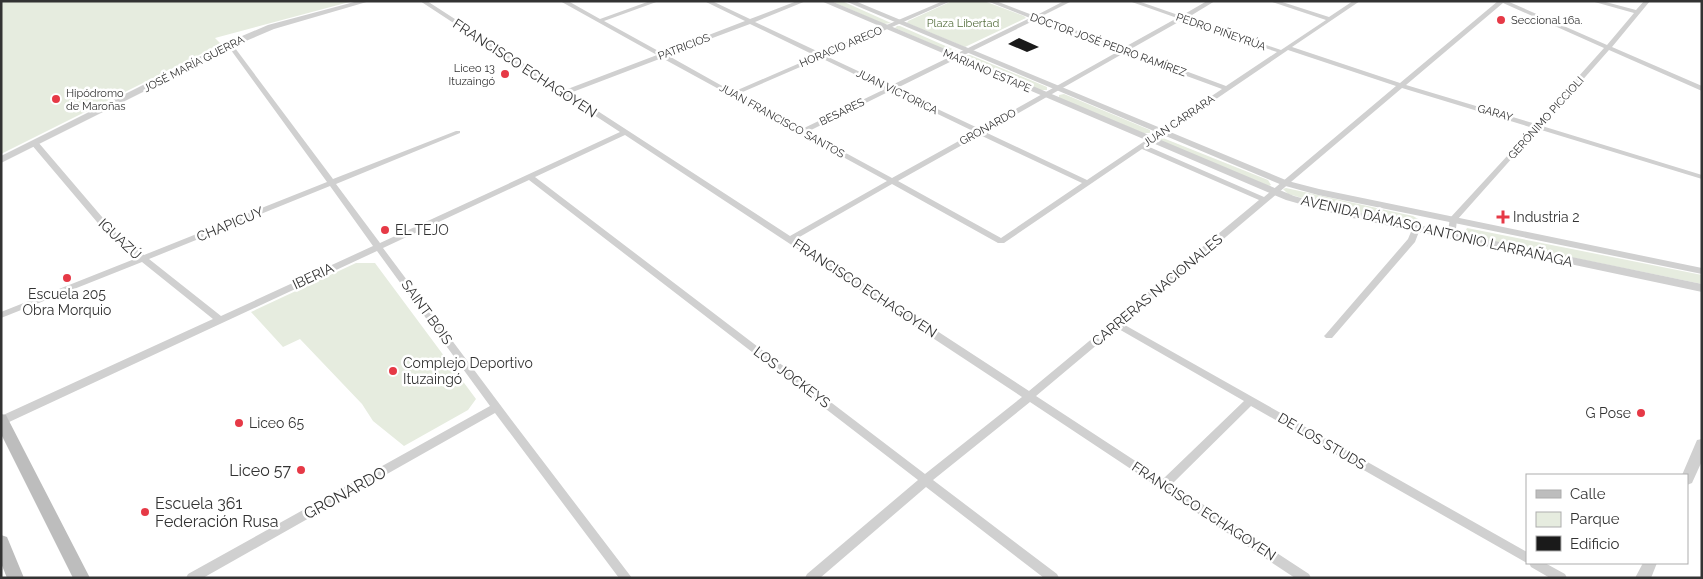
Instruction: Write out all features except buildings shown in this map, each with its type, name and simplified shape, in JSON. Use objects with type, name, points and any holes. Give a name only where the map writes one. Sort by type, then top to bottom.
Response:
[{"type":"main road","points":[[2,420],[82,578]]},
{"type":"main road","points":[[1,542],[13,576]]},
{"type":"street","name":"JOSÉ MARÍA GUERRA","points":[[1,160],[230,45],[271,27],[367,1]]},
{"type":"street","name":"FRANCISCO ECHAGOYEN","points":[[423,1],[624,133],[790,238],[1305,578]]},
{"type":"street","name":"JUAN FRANCISCO SANTOS","points":[[563,1],[1001,241]]},
{"type":"street","points":[[599,21],[656,1]]},
{"type":"street","name":"JUAN VICTORICA","points":[[707,1],[1087,183]]},
{"type":"street","name":"PATRICIOS","points":[[564,94],[803,1]]},
{"type":"street","name":"MARIANO ESTAPE","points":[[824,1],[1045,95],[1146,143]]},
{"type":"street","name":"MARIANO ESTAPE","points":[[848,1],[1162,132]]},
{"type":"street","name":"HORACIO ARECO","points":[[733,94],[948,1]]},
{"type":"street","name":"DOCTOR JOSÉ PEDRO RAMÍREZ","points":[[990,1],[1227,89]]},
{"type":"street","name":"BESARES","points":[[803,132],[1069,1]]},
{"type":"street","name":"PEDRO PIÑEYRÚA","points":[[1132,1],[1281,52]]},
{"type":"street","name":"GRONARDO","points":[[790,238],[1212,1]]},
{"type":"street","points":[[1272,1],[1330,20]]},
{"type":"street","name":"JUAN CARRARA","points":[[1001,241],[1357,1]]},
{"type":"street","points":[[1502,1],[1702,89]]},
{"type":"street","name":"CARRERAS NACIONALES","points":[[811,578],[926,479],[1030,397],[1502,1]]},
{"type":"street","points":[[1594,1],[1637,12]]},
{"type":"street","name":"GERÓNIMO PICCIOLI","points":[[1453,220],[1609,47],[1647,1]]},
{"type":"street","name":"SAINT BOIS","points":[[230,45],[497,408],[626,578]]},
{"type":"street","name":"GARAY","points":[[1288,48],[1400,85],[1702,177]]},
{"type":"street","name":"CHAPICUY","points":[[1,315],[458,132]]},
{"type":"street","name":"AVENIDA DÁMASO ANTONIO LARRAÑAGA","points":[[1162,132],[1285,183],[1318,192],[1702,271]]},
{"type":"street","name":"IBERIA","points":[[2,420],[624,133]]},
{"type":"street","points":[[1146,143],[1265,200]]},
{"type":"street","name":"AVENIDA DÁMASO ANTONIO LARRAÑAGA","points":[[1146,143],[1274,192],[1343,213],[1702,288]]},
{"type":"street","name":"IGUAZÚ","points":[[35,144],[110,233],[219,319]]},
{"type":"street","name":"LOS JOCKEYS","points":[[530,177],[1053,578]]},
{"type":"street","points":[[1451,236],[1453,220]]},
{"type":"street","points":[[1329,336],[1412,240],[1416,229]]},
{"type":"street","name":"DE LOS STUDS","points":[[1116,324],[1526,557]]},
{"type":"street","points":[[1165,484],[1251,400]]},
{"type":"street","name":"GRONARDO","points":[[192,578],[497,408]]},
{"type":"street","points":[[1694,472],[1702,444]]},
{"type":"street","points":[[1537,564],[1561,578]]},
{"type":"street","points":[[1643,578],[1650,564]]},
{"type":"green space","name":"Hipódromo de Maroñas","points":[[1,1],[353,1],[215,38],[221,44],[1,154]]},
{"type":"green space","points":[[831,1],[842,1],[891,23],[884,24]]},
{"type":"green space","name":"Plaza Libertad","points":[[952,1],[984,1],[1026,18],[965,47],[907,23]]},
{"type":"green space","points":[[897,26],[957,51],[950,52],[895,28]]},
{"type":"green space","points":[[966,55],[1047,87],[1047,90],[1040,90],[964,57]]},
{"type":"green space","points":[[1064,94],[1150,130],[1150,133],[1143,133],[1059,98],[1059,95]]},
{"type":"green space","points":[[1163,138],[1268,180],[1271,185],[1269,186],[1160,141]]},
{"type":"green space","points":[[1286,188],[1413,216],[1422,224],[1418,226],[1359,214],[1288,194],[1283,189]]},
{"type":"green space","points":[[1467,228],[1702,275],[1702,284],[1472,237],[1465,232]]},
{"type":"green space","name":"Complejo Deportivo Ituzaingó","points":[[356,263],[375,263],[476,399],[468,410],[404,446],[373,421],[362,404],[300,339],[283,347],[251,312]]},
{"type":"place","name":"Seccional 16a.","points":[[1501,20]]},
{"type":"place","name":"Liceo 13 Ituzaingó","points":[[505,74]]},
{"type":"place","name":"Hipódromo de Maroñas","points":[[56,99]]},
{"type":"place","name":"Industria 2","points":[[1503,217]]},
{"type":"place","name":"EL TEJO","points":[[385,230]]},
{"type":"place","name":"Escuela 205 Obra Morquio","points":[[67,278]]},
{"type":"place","name":"Complejo Deportivo Ituzaingó","points":[[393,371]]},
{"type":"place","name":"G Pose","points":[[1641,413]]},
{"type":"place","name":"Liceo 65","points":[[239,423]]},
{"type":"place","name":"Liceo 57","points":[[301,470]]},
{"type":"place","name":"Escuela 361 Federación Rusa","points":[[145,512]]}]
